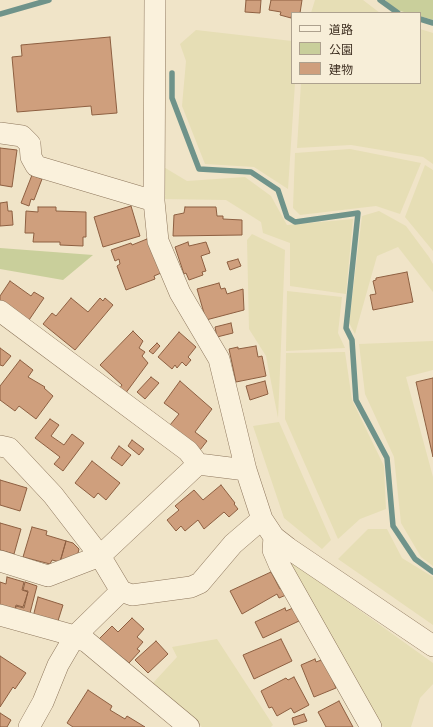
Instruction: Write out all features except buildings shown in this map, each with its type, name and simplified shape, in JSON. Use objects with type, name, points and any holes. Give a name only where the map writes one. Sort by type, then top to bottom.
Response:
[{"type":"street","points":[[155,0],[154,200],[158,241],[180,293],[219,359],[246,470],[262,519],[274,537],[433,646]]},
{"type":"street","points":[[0,133],[22,136],[30,144],[31,157],[36,166],[154,200]]},
{"type":"street","points":[[0,311],[188,451],[198,464],[246,470]]},
{"type":"street","points":[[0,446],[9,448],[53,495],[100,556],[121,590],[132,596],[191,587],[200,583],[233,544],[262,519]]},
{"type":"street","points":[[0,561],[48,576],[100,556],[198,464]]},
{"type":"street","points":[[274,537],[273,550],[278,564],[372,727]]},
{"type":"street","points":[[29,727],[43,702],[58,665],[75,636],[121,590]]},
{"type":"street","points":[[0,615],[75,636],[87,642],[189,727]]},
{"type":"shaded area","points":[[315,0],[363,0],[379,12],[311,12]]},
{"type":"shaded area","points":[[421,29],[433,33],[433,164],[423,157],[351,145],[297,148],[301,84],[421,84]]},
{"type":"shaded area","points":[[196,30],[291,41],[291,84],[295,84],[288,189],[254,167],[205,164],[182,106],[186,61],[180,44]]},
{"type":"shaded area","points":[[350,149],[421,163],[400,214],[376,206],[300,215],[293,208],[295,153]]},
{"type":"shaded area","points":[[425,165],[433,170],[433,251],[405,217]]},
{"type":"shaded area","points":[[162,166],[187,181],[245,177],[271,196],[287,225],[353,219],[346,294],[290,286],[290,243],[263,233],[261,222],[226,200],[162,199]]},
{"type":"shaded area","points":[[379,211],[406,226],[429,257],[433,264],[433,292],[398,247],[377,256],[355,334],[349,323],[362,216]]},
{"type":"shaded area","points":[[252,234],[285,250],[278,418],[266,356],[249,329],[247,240]]},
{"type":"shaded area","points":[[287,291],[342,297],[338,333],[345,348],[286,351]]},
{"type":"shaded area","points":[[433,341],[433,370],[406,377],[433,477],[433,566],[421,557],[401,523],[394,457],[365,394],[359,344]]},
{"type":"shaded area","points":[[345,352],[352,400],[384,466],[386,509],[360,519],[338,539],[285,419],[286,353]]},
{"type":"shaded area","points":[[279,422],[331,540],[322,549],[284,518],[253,426]]},
{"type":"shaded area","points":[[368,529],[387,529],[402,558],[433,577],[433,625],[338,559]]},
{"type":"shaded area","points":[[283,564],[295,564],[433,663],[433,684],[420,698],[411,727],[384,727],[370,721]]},
{"type":"shaded area","points":[[217,639],[273,725],[271,727],[202,727],[153,683],[177,657],[172,647]]},
{"type":"green space","points":[[385,0],[433,0],[433,20],[421,16],[421,12],[404,12],[396,10]]},
{"type":"green space","points":[[0,248],[93,255],[63,280],[0,269]]},
{"type":"waterway","points":[[0,14],[49,0]]},
{"type":"waterway","points":[[380,0],[397,12]]},
{"type":"waterway","points":[[421,19],[433,23]]},
{"type":"waterway","points":[[172,73],[172,98],[199,169],[251,172],[278,190],[287,217],[295,222],[358,213],[346,328],[352,340],[356,400],[387,458],[393,526],[415,559],[433,572]]}]
